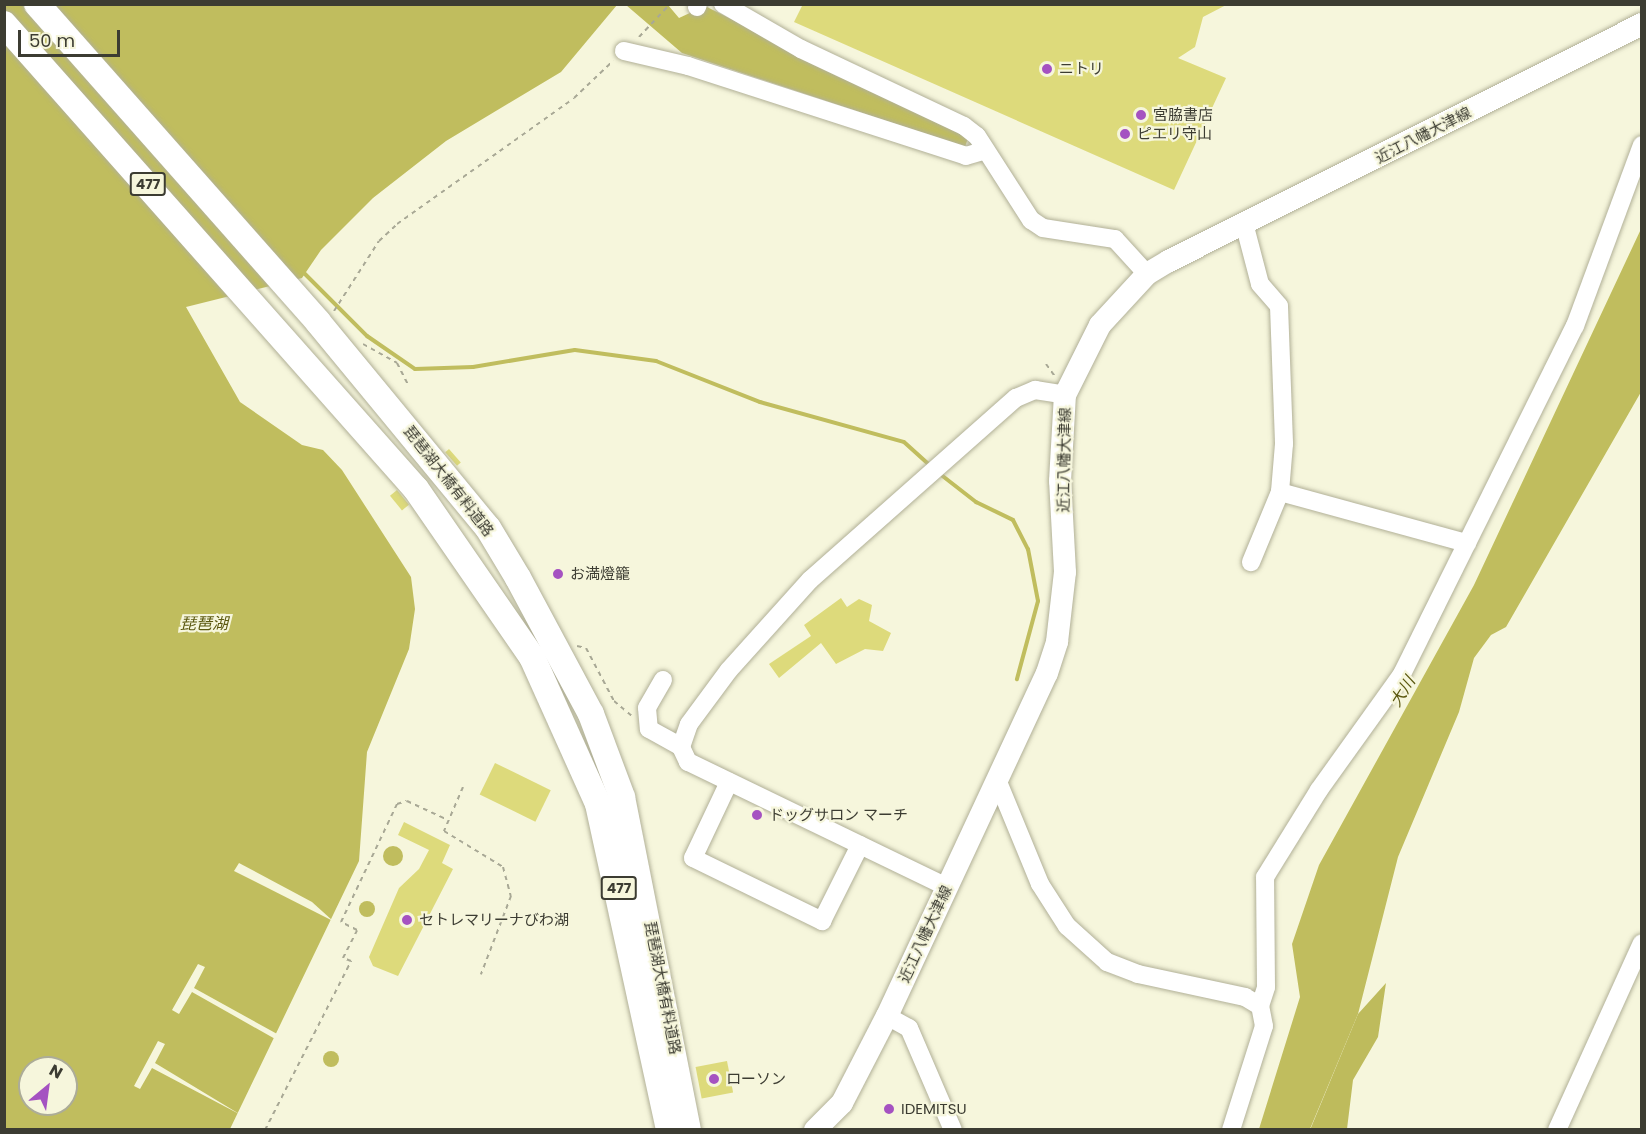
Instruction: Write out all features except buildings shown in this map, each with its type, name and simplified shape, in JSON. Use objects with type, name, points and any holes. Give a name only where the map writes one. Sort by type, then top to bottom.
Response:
[{"type":"highway","name":"琵琶湖大橋有料道路","points":[[37,4],[331,317],[488,528],[591,714],[634,847],[688,1130]]},
{"type":"highway","name":"琵琶湖大橋有料道路","points":[[4,24],[292,344],[435,512],[499,603],[549,690],[598,804],[669,1130]]},
{"type":"main road","name":"近江八幡大津線","points":[[815,1130],[842,1103],[887,1016],[998,782],[1057,642],[1065,572],[1060,481],[1060,386],[1100,325],[1147,274],[1641,24]]},
{"type":"street","points":[[723,4],[801,48],[964,126],[977,136],[982,151],[1031,220],[1043,228],[1115,239],[1147,274]]},
{"type":"street","points":[[624,51],[688,66],[966,156],[982,151]]},
{"type":"street","points":[[1231,1130],[1257,1060],[1264,1026],[1260,1006],[1266,987],[1265,877],[1326,780],[1402,675],[1575,326],[1641,145]]},
{"type":"street","points":[[1244,223],[1260,284],[1278,306],[1280,492],[1251,562]]},
{"type":"street","points":[[681,747],[689,724],[729,670],[810,580],[951,458],[1016,398],[1035,390],[1060,386]]},
{"type":"street","points":[[1280,492],[1467,543]]},
{"type":"street","points":[[663,680],[647,708],[650,729],[681,747],[688,762],[947,887]]},
{"type":"street","points":[[729,782],[693,858],[822,921],[860,845]]},
{"type":"street","points":[[998,782],[1040,885],[1067,926],[1107,962],[1138,974],[1245,997],[1260,1006]]},
{"type":"street","points":[[1557,1130],[1641,943]]},
{"type":"street","points":[[887,1016],[909,1028],[953,1130]]},
{"type":"path","points":[[331,317],[379,241],[398,224],[574,98],[670,4]]},
{"type":"path","points":[[357,341],[397,363],[408,385]]},
{"type":"path","points":[[1046,364],[1060,386]]},
{"type":"path","points":[[576,645],[585,648],[615,701],[636,717]]},
{"type":"path","points":[[463,787],[446,819],[447,835],[495,859],[508,877],[506,919],[481,974]]},
{"type":"path","points":[[265,1130],[351,961],[343,958],[357,930],[341,922],[397,804],[407,801],[446,819]]},
{"type":"shaded area","points":[[1386,983],[1378,1037],[1353,1080],[1347,1129],[1310,1130],[1358,1014]]},
{"type":"water","name":"琵琶湖","points":[[5,5],[617,5],[561,72],[446,141],[373,198],[321,250],[302,278],[186,307],[240,402],[302,445],[323,450],[342,470],[411,577],[415,609],[409,649],[367,752],[359,861],[230,1129],[5,1130]]},
{"type":"water","points":[[626,5],[668,5],[679,18],[705,6],[968,138],[965,147],[682,53]]},
{"type":"water","points":[[1641,229],[1641,392],[1506,627],[1491,635],[1474,658],[1459,712],[1398,857],[1358,1014],[1310,1129],[1259,1129],[1300,997],[1292,944],[1319,865],[1474,585]]},
{"type":"water","points":[[393,846],[400,849],[403,856],[400,863],[393,866],[386,863],[383,856],[386,849]]},
{"type":"water","points":[[367,901],[373,903],[375,909],[373,915],[367,917],[361,915],[359,909],[361,903]]},
{"type":"water","points":[[328,1051],[334,1051],[339,1059],[337,1065],[328,1067],[323,1062],[323,1056]]},
{"type":"pier","points":[[239,863],[312,902],[333,921],[234,871]]},
{"type":"pier","points":[[198,964],[205,967],[194,988],[279,1035],[277,1040],[192,992],[179,1014],[172,1010]]},
{"type":"pier","points":[[158,1041],[165,1044],[155,1063],[241,1115],[152,1068],[140,1089],[134,1086]]},
{"type":"waterway","points":[[303,272],[367,336],[415,369],[473,367],[575,350],[656,361],[760,402],[904,442],[932,467]]},
{"type":"waterway","points":[[940,474],[976,502],[1013,520],[1028,549],[1038,601],[1017,679]]},
{"type":"place","name":"ニトリ","points":[[1047,69]]},
{"type":"place","name":"宮脇書店","points":[[1141,115]]},
{"type":"place","name":"ピエリ守山","points":[[1125,134]]},
{"type":"place","name":"お満燈籠","points":[[558,574]]},
{"type":"place","name":"ドッグサロン マーチ","points":[[757,815]]},
{"type":"place","name":"セトレマリーナびわ湖","points":[[407,920]]},
{"type":"place","name":"ローソン","points":[[714,1079]]},
{"type":"place","name":"IDEMITSU","points":[[889,1109]]},
{"type":"water label","name":"大川","points":[[1403,692]]}]
